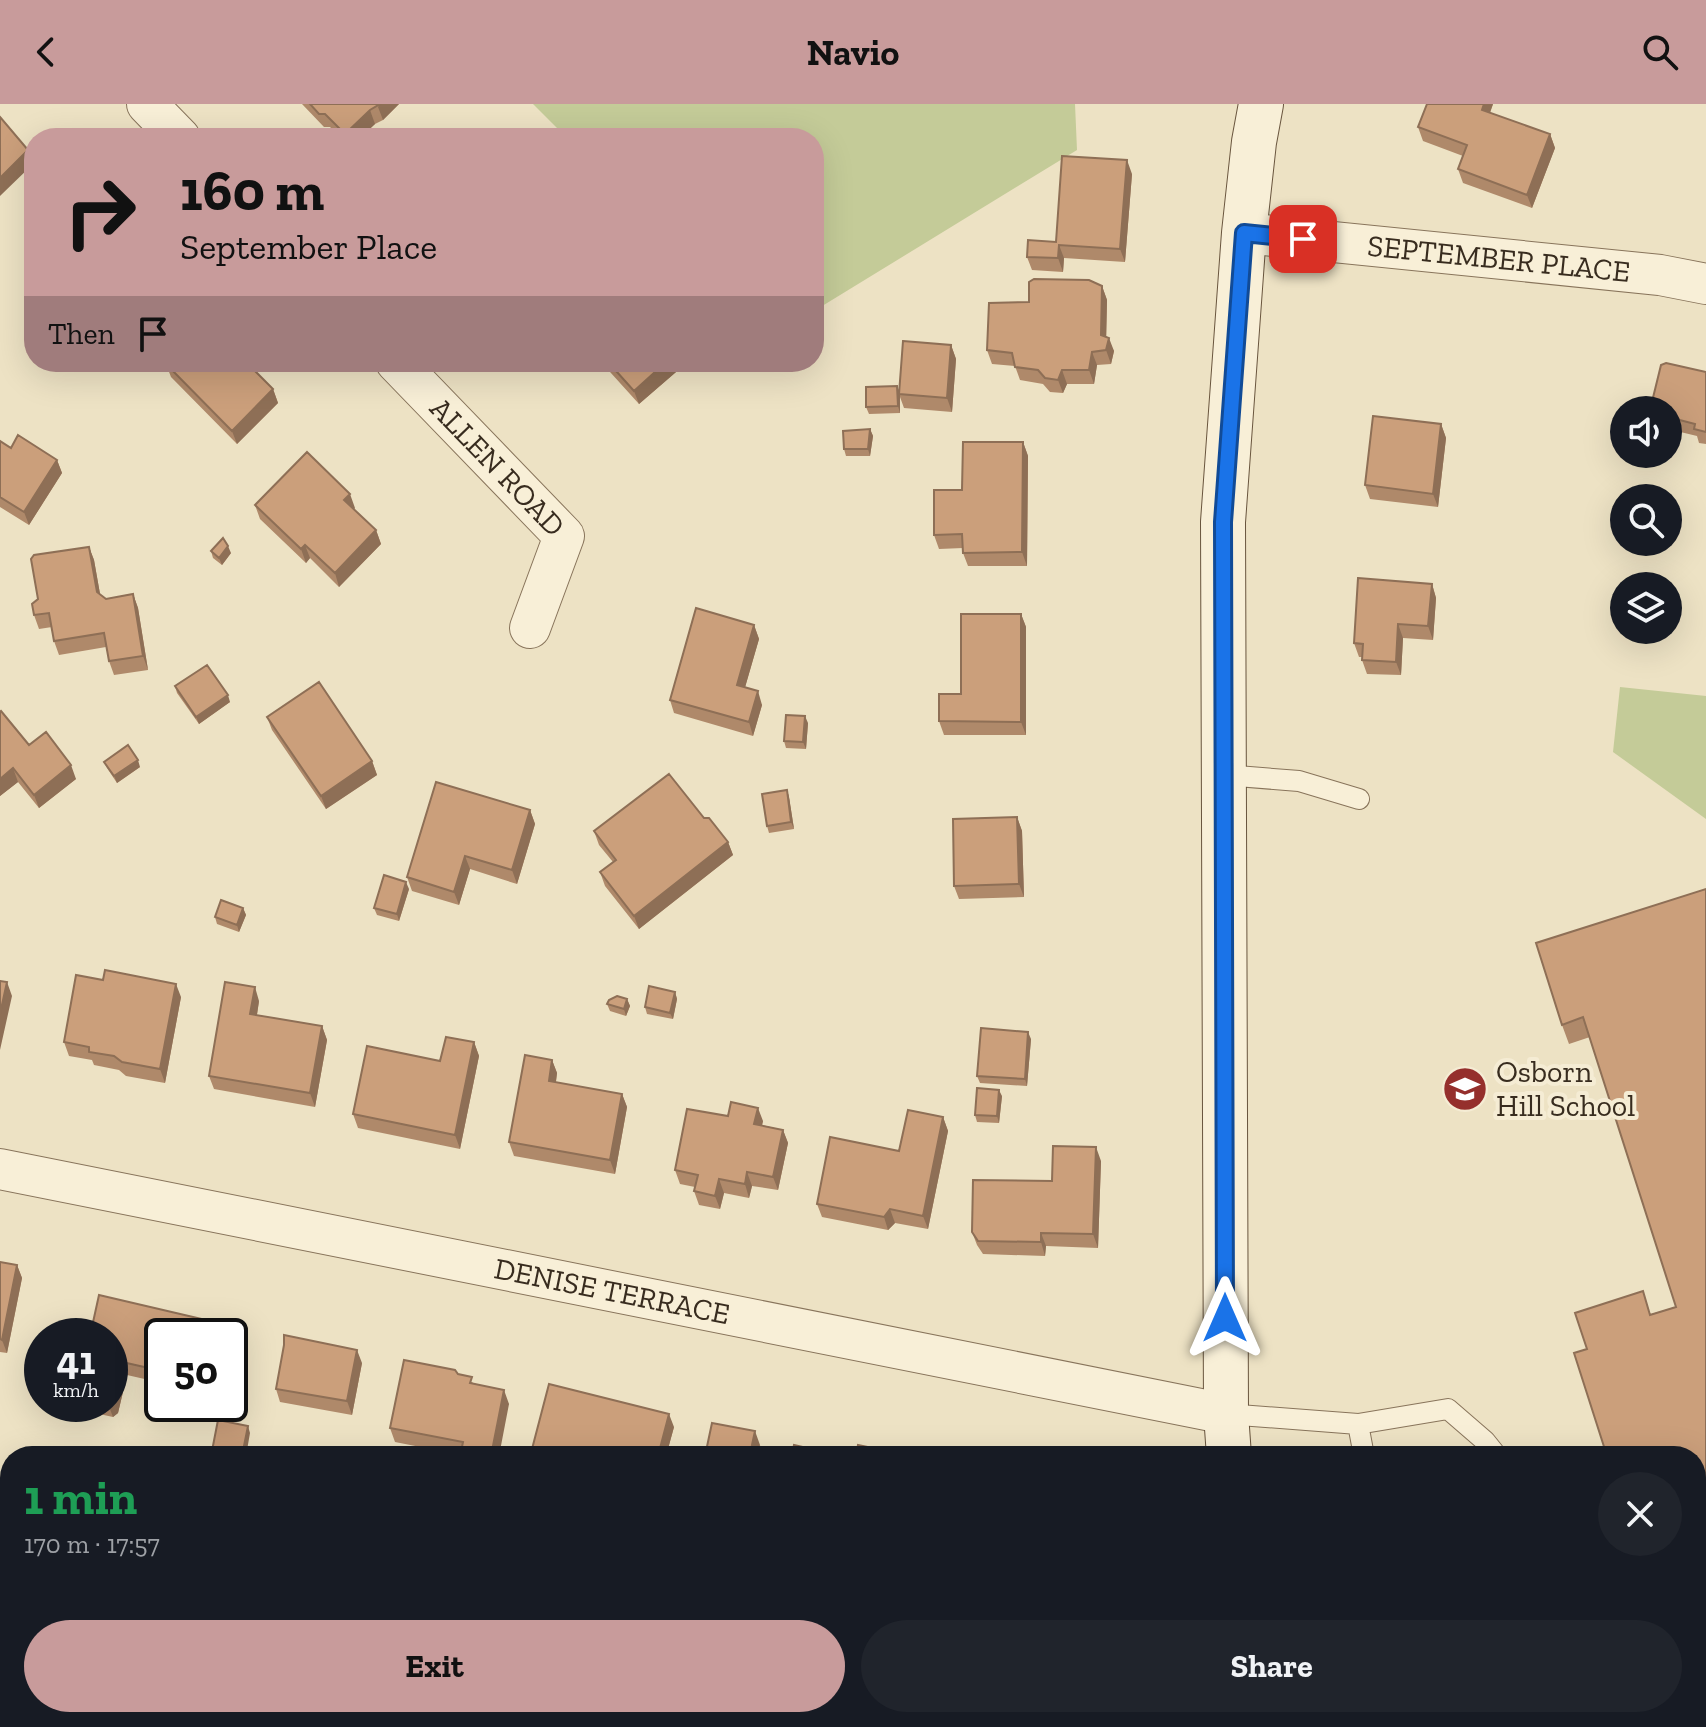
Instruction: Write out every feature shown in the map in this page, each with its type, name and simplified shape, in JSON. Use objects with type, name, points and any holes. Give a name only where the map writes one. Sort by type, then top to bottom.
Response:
[{"type":"main road","points":[[1227,1435],[1223,522],[1244,233],[1261,104]]},
{"type":"street","points":[[147,104],[170,128]]},
{"type":"street","name":"SEPTEMBER PLACE","points":[[1244,233],[1660,275],[1706,284]]},
{"type":"street","name":"ALLEN ROAD","points":[[406,372],[564,536],[530,628]]},
{"type":"street","name":"DENISE TERRACE","points":[[0,1169],[1227,1435]]},
{"type":"lane","points":[[1224,775],[1299,781],[1359,799]]},
{"type":"lane","points":[[1227,1435],[1358,1424],[1448,1409],[1489,1446]]},
{"type":"lane","points":[[1358,1424],[1362,1446]]},
{"type":"green space","points":[[533,104],[1075,104],[1077,150],[824,305],[824,128],[557,128]]},
{"type":"green space","points":[[1620,687],[1706,696],[1706,819],[1613,752]]},
{"type":"building","points":[[310,104],[380,104],[351,128],[339,128],[325,114],[319,114]]},
{"type":"building","points":[[1427,104],[1484,104],[1482,110],[1550,134],[1527,195],[1458,169],[1467,145],[1418,127]]},
{"type":"building","points":[[0,117],[24,145],[24,154],[0,178]]},
{"type":"building","points":[[1062,156],[1127,160],[1120,249],[1059,245],[1058,258],[1027,257],[1028,240],[1056,242]]},
{"type":"building","points":[[1034,279],[1089,280],[1102,286],[1101,335],[1109,338],[1106,350],[1092,352],[1089,370],[1062,370],[1058,380],[1045,378],[1038,370],[1015,367],[1012,353],[987,350],[989,303],[1029,302],[1029,282]]},
{"type":"building","points":[[903,341],[951,345],[947,398],[899,394]]},
{"type":"building","points":[[1666,363],[1706,372],[1706,432],[1694,429],[1695,424],[1682,421],[1682,396],[1653,396],[1661,365]]},
{"type":"building","points":[[174,372],[256,372],[273,389],[232,431]]},
{"type":"building","points":[[617,372],[655,372],[634,391]]},
{"type":"building","points":[[897,386],[898,406],[866,407],[866,387]]},
{"type":"building","points":[[1373,416],[1441,424],[1433,494],[1365,485]]},
{"type":"building","points":[[870,429],[868,449],[844,449],[843,431]]},
{"type":"building","points":[[18,435],[57,460],[24,512],[0,497],[0,441],[11,448]]},
{"type":"building","points":[[963,442],[1023,442],[1022,552],[963,553],[962,534],[934,535],[934,490],[962,490]]},
{"type":"building","points":[[307,452],[350,494],[344,500],[376,530],[335,573],[305,545],[301,549],[255,505]]},
{"type":"building","points":[[223,538],[228,546],[219,558],[211,551]]},
{"type":"building","points":[[89,547],[97,592],[106,599],[133,594],[143,656],[109,661],[104,633],[54,641],[49,613],[34,615],[32,604],[38,599],[31,559],[34,555]]},
{"type":"building","points":[[1358,578],[1432,584],[1428,626],[1398,624],[1396,662],[1362,660],[1363,644],[1354,643]]},
{"type":"building","points":[[696,608],[754,625],[737,685],[758,691],[749,722],[670,700]]},
{"type":"building","points":[[961,614],[1021,614],[1021,722],[939,721],[939,694],[961,694]]},
{"type":"building","points":[[207,665],[228,695],[196,717],[175,686]]},
{"type":"building","points":[[319,682],[372,761],[321,796],[267,717]]},
{"type":"building","points":[[1,711],[29,745],[46,732],[71,765],[34,795],[13,768],[0,779]]},
{"type":"building","points":[[786,715],[805,716],[803,742],[784,741]]},
{"type":"building","points":[[128,745],[138,760],[114,776],[104,762]]},
{"type":"building","points":[[669,774],[728,842],[634,916],[600,872],[616,860],[594,831]]},
{"type":"building","points":[[436,782],[530,810],[512,870],[465,856],[454,892],[407,877]]},
{"type":"building","points":[[787,790],[791,822],[767,826],[762,794]]},
{"type":"building","points":[[1017,817],[1019,884],[954,886],[953,819]]},
{"type":"building","points":[[384,875],[406,882],[397,914],[374,908]]},
{"type":"building","points":[[1706,889],[1706,1446],[1604,1446],[1574,1353],[1587,1349],[1575,1313],[1643,1291],[1650,1315],[1676,1307],[1583,1017],[1562,1025],[1536,943]]},
{"type":"building","points":[[221,900],[243,908],[237,925],[215,917]]},
{"type":"building","points":[[105,970],[176,984],[160,1069],[122,1062],[114,1056],[89,1052],[89,1047],[64,1042],[76,975],[103,980]]},
{"type":"building","points":[[0,981],[7,982],[0,1014]]},
{"type":"building","points":[[225,982],[255,987],[250,1014],[322,1026],[310,1093],[209,1076]]},
{"type":"building","points":[[649,986],[675,992],[670,1013],[645,1007]]},
{"type":"building","points":[[617,996],[627,999],[624,1009],[607,1004]]},
{"type":"building","points":[[981,1028],[1028,1032],[1025,1079],[977,1076]]},
{"type":"building","points":[[446,1037],[474,1042],[455,1135],[353,1114],[367,1046],[440,1061]]},
{"type":"building","points":[[525,1055],[552,1060],[549,1081],[622,1094],[610,1160],[509,1142]]},
{"type":"building","points":[[977,1088],[999,1090],[997,1116],[975,1115]]},
{"type":"building","points":[[731,1102],[758,1108],[754,1124],[783,1130],[773,1177],[747,1172],[745,1184],[719,1179],[715,1196],[694,1191],[698,1175],[675,1170],[687,1109],[728,1116]]},
{"type":"building","points":[[908,1110],[943,1117],[923,1216],[890,1209],[884,1217],[817,1204],[830,1137],[899,1151]]},
{"type":"building","points":[[1053,1146],[1096,1147],[1093,1234],[1041,1233],[1041,1242],[978,1241],[972,1232],[973,1180],[1052,1181]]},
{"type":"building","points":[[0,1262],[17,1265],[2,1340],[0,1339]]},
{"type":"building","points":[[99,1295],[197,1318],[144,1318],[144,1367],[128,1363],[128,1318],[94,1318]]},
{"type":"building","points":[[284,1335],[357,1350],[347,1401],[276,1389]]},
{"type":"building","points":[[404,1360],[455,1370],[458,1374],[472,1377],[470,1383],[504,1390],[493,1446],[462,1446],[463,1442],[390,1428]]},
{"type":"building","points":[[549,1384],[669,1414],[661,1446],[533,1446]]},
{"type":"building","points":[[218,1422],[248,1426],[244,1446],[213,1446]]},
{"type":"building","points":[[712,1423],[755,1431],[752,1445],[756,1446],[707,1446]]},
{"type":"place","name":"Osborn Hill School","points":[[1465,1089]]},
{"type":"route","points":[[1225,1318],[1223,522],[1244,233],[1303,239]]}]
